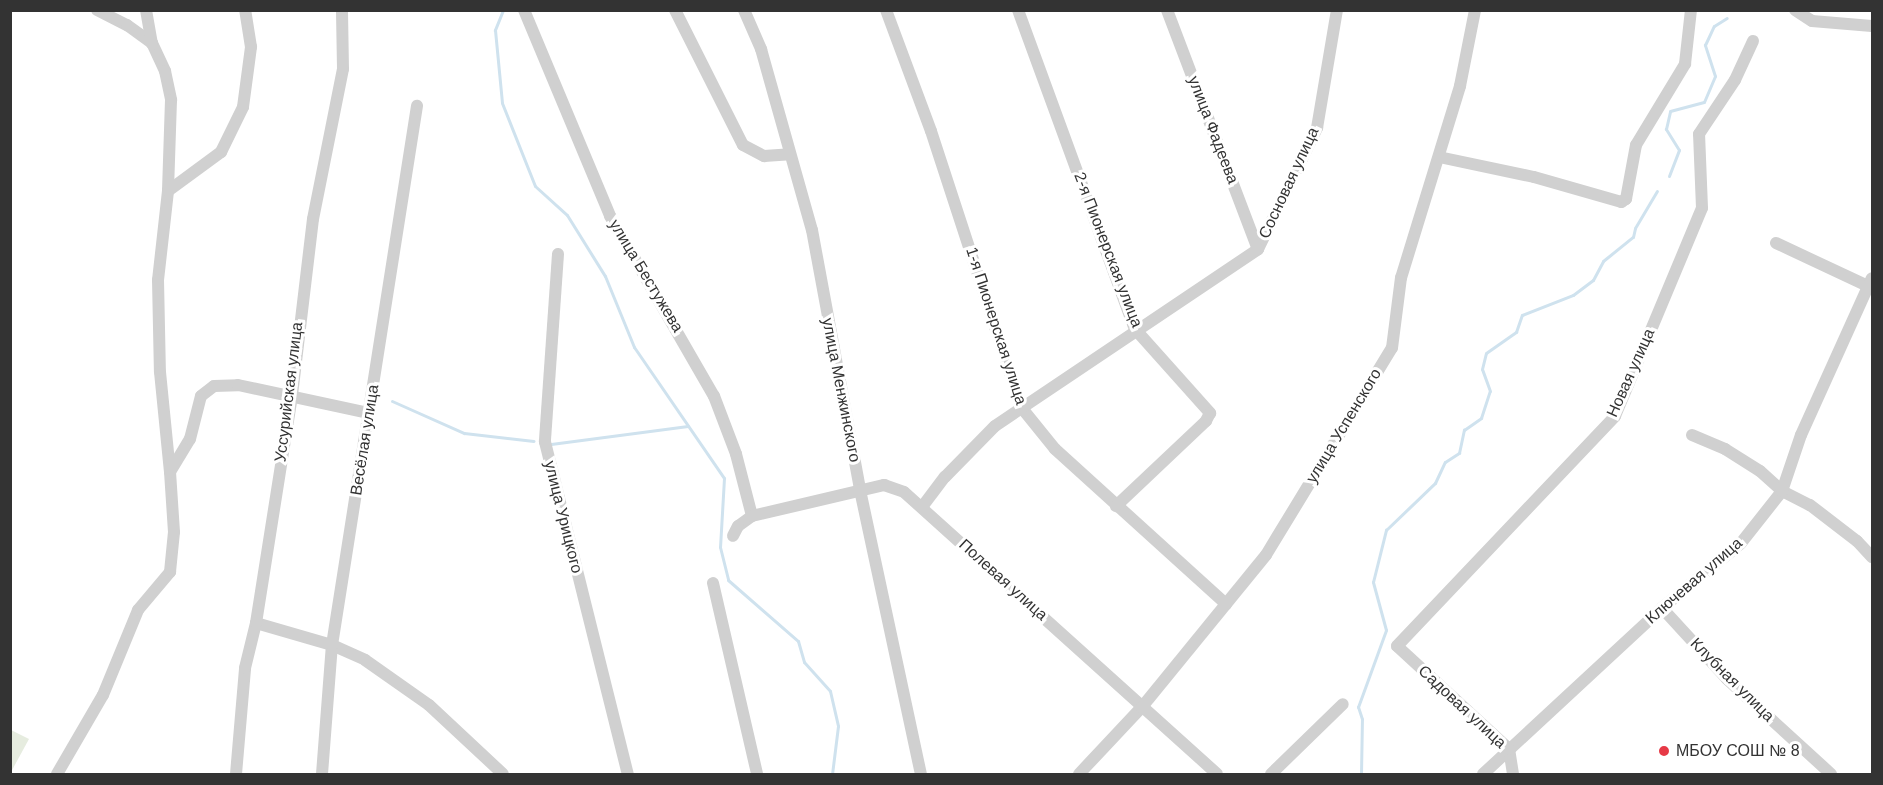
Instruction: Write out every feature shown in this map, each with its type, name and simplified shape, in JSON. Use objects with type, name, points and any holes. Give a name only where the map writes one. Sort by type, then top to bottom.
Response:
[{"type":"street","points":[[97,10],[127,25],[152,43]]},
{"type":"street","points":[[57,774],[102,695],[138,610],[170,572],[174,532],[161,394],[158,280],[168,191],[171,100],[165,71],[152,43],[146,10]]},
{"type":"street","points":[[168,191],[221,152],[243,107],[251,47],[245,10]]},
{"type":"street","name":"Уссурийская улица","points":[[236,774],[246,668],[256,623],[292,395],[312,219],[343,69],[342,10]]},
{"type":"street","name":"улица Бестужева","points":[[524,10],[610,216],[714,396],[736,454],[752,516]]},
{"type":"street","points":[[675,10],[742,146],[764,156],[790,154]]},
{"type":"street","name":"улица Менжинского","points":[[744,10],[761,49],[812,230],[860,490],[921,774]]},
{"type":"street","name":"1-я Пионерская улица","points":[[886,10],[931,131],[1021,407],[1055,449],[1227,604]]},
{"type":"street","name":"2-я Пионерская улица","points":[[1018,10],[1135,328],[1210,413],[1206,421],[1116,506]]},
{"type":"street","name":"улица Фадеева","points":[[1167,10],[1258,249]]},
{"type":"street","name":"Сосновая улица","points":[[1258,249],[1317,128],[1337,10]]},
{"type":"street","name":"улица Успенского","points":[[1078,774],[1142,707],[1266,555],[1392,348],[1401,278],[1460,86],[1475,10]]},
{"type":"street","points":[[1439,157],[1534,177],[1613,203],[1626,199],[1639,139],[1685,63],[1691,10]]},
{"type":"street","points":[[1795,10],[1812,21],[1872,26]]},
{"type":"street","name":"Новая улица","points":[[1397,646],[1615,416],[1702,208],[1699,134],[1735,80],[1754,41]]},
{"type":"street","name":"Весёлая улица","points":[[322,774],[332,645],[417,106]]},
{"type":"street","points":[[1776,243],[1870,282]]},
{"type":"street","points":[[922,507],[945,477],[995,426],[1135,328],[1258,249]]},
{"type":"street","name":"улица Урицкого","points":[[558,254],[544,442],[628,774]]},
{"type":"street","name":"Ключевая улица","points":[[1483,774],[1662,608],[1741,543],[1782,491],[1802,435],[1869,302],[1870,282]]},
{"type":"street","points":[[170,472],[185,449],[201,396],[208,389],[238,385],[369,413]]},
{"type":"street","points":[[1692,435],[1725,449],[1782,491],[1810,505],[1857,541],[1872,557]]},
{"type":"street","name":"Полевая улица","points":[[752,516],[884,485],[904,492],[1217,774]]},
{"type":"street","points":[[734,536],[738,526],[752,516]]},
{"type":"street","points":[[713,583],[756,774]]},
{"type":"street","name":"Клубная улица","points":[[1662,608],[1727,679],[1831,774]]},
{"type":"street","points":[[256,623],[332,645],[396,679],[503,774]]},
{"type":"street","name":"Садовая улица","points":[[1397,646],[1509,749],[1513,774]]},
{"type":"street","points":[[1270,774],[1343,704]]},
{"type":"shaded area","points":[[11,730],[29,739],[11,772]]},
{"type":"waterway","points":[[503,10],[495,30],[502,103],[535,186],[567,215],[605,276],[634,347],[724,478],[720,547],[728,580],[798,641],[804,662],[830,691],[838,726],[832,774]]},
{"type":"waterway","points":[[1669,176],[1679,150],[1666,129],[1670,111],[1704,102],[1715,76],[1705,45],[1714,26],[1727,18]]},
{"type":"waterway","points":[[1361,774],[1362,719],[1358,707],[1386,630],[1373,582],[1386,530],[1435,483],[1445,462],[1459,453],[1464,430],[1481,418],[1490,391],[1482,369],[1486,353],[1516,332],[1522,315],[1573,295],[1593,280],[1603,261],[1633,237],[1635,228],[1657,191]]},
{"type":"waterway","points":[[392,401],[464,433],[534,441]]},
{"type":"waterway","points":[[551,444],[688,426]]},
{"type":"place","name":"МБОУ СОШ № 8","points":[[1664,751]]}]
